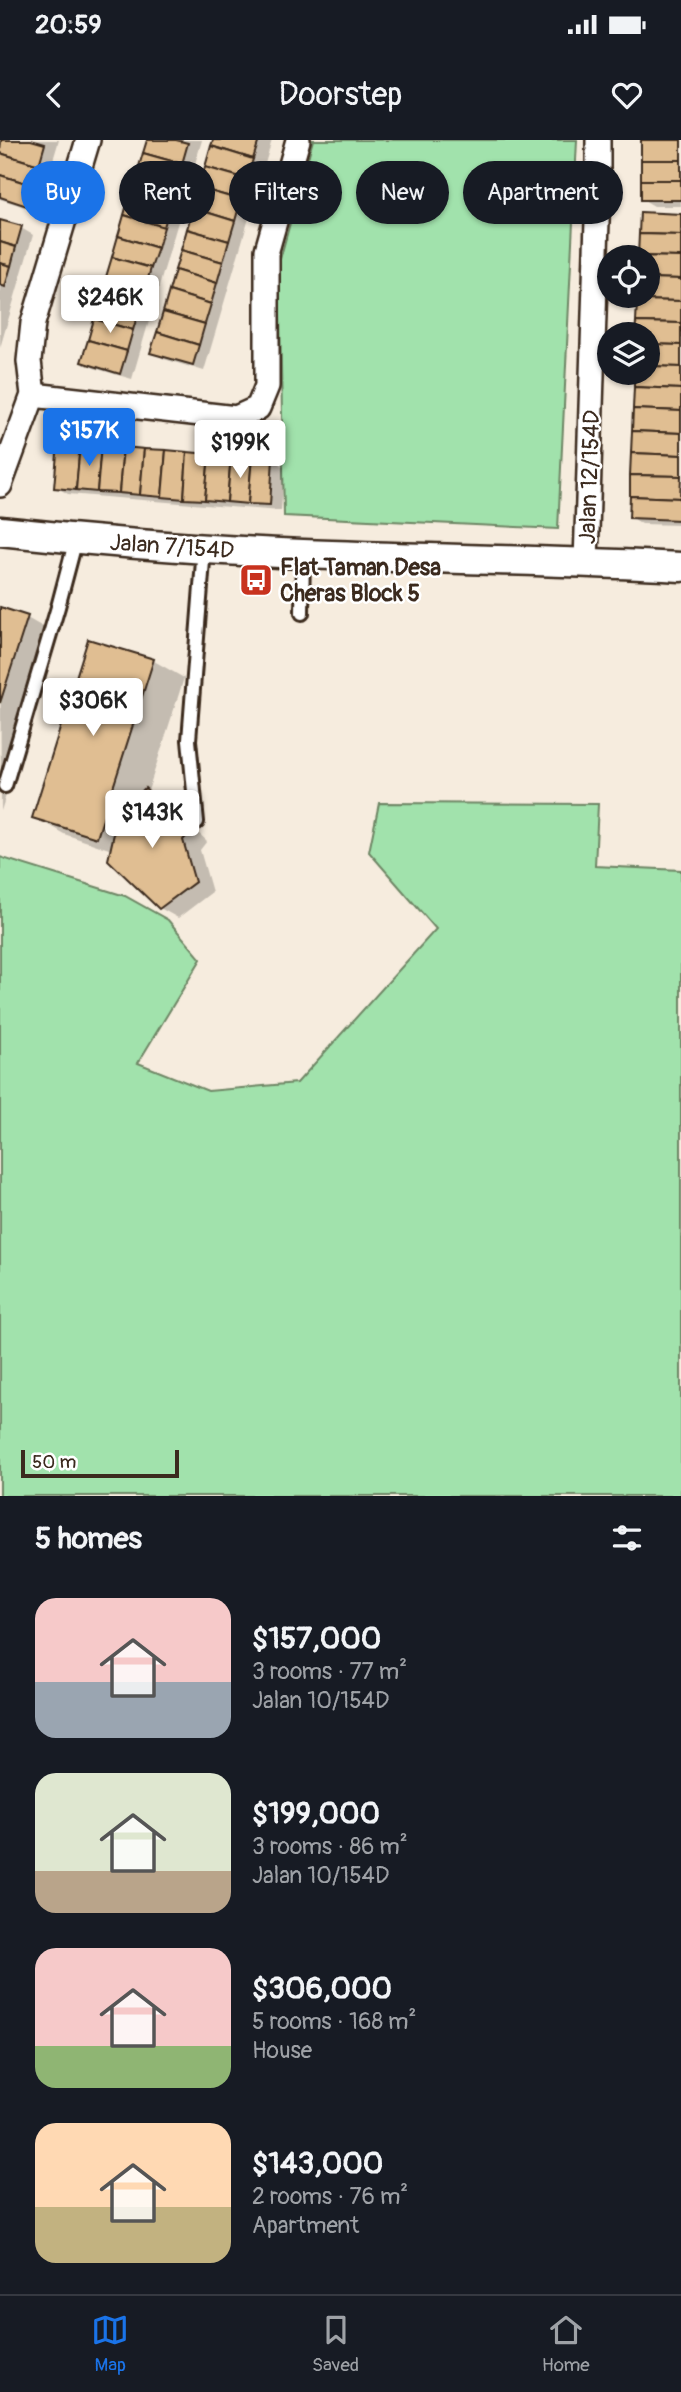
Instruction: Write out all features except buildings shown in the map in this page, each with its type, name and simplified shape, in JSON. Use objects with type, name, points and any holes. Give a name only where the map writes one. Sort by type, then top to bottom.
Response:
[{"type":"street","points":[[0,485],[33,395],[29,361],[33,323],[88,140]]},
{"type":"street","points":[[33,395],[236,418],[258,408],[267,386],[267,250],[298,140]]},
{"type":"street","name":"Jalan 12/154D","points":[[586,562],[598,140]]},
{"type":"street","name":"Jalan 7/154D","points":[[0,531],[76,539],[303,554],[681,567]]},
{"type":"lane","points":[[5,786],[76,539]]},
{"type":"lane","points":[[197,822],[189,740],[204,548]]},
{"type":"lane","points":[[302,613],[303,554]]},
{"type":"green space","points":[[313,140],[577,140],[576,161],[463,161],[463,224],[573,224],[558,529],[284,516],[279,263],[290,224],[342,224],[342,161],[307,161]]},
{"type":"green space","points":[[379,803],[598,804],[595,866],[681,870],[681,1496],[0,1496],[0,857],[125,896],[168,920],[201,959],[138,1063],[208,1091],[297,1083],[436,929],[369,852]]},
{"type":"place","name":"Flat Taman Desa Cheras Block 5","points":[[256,580]]}]
